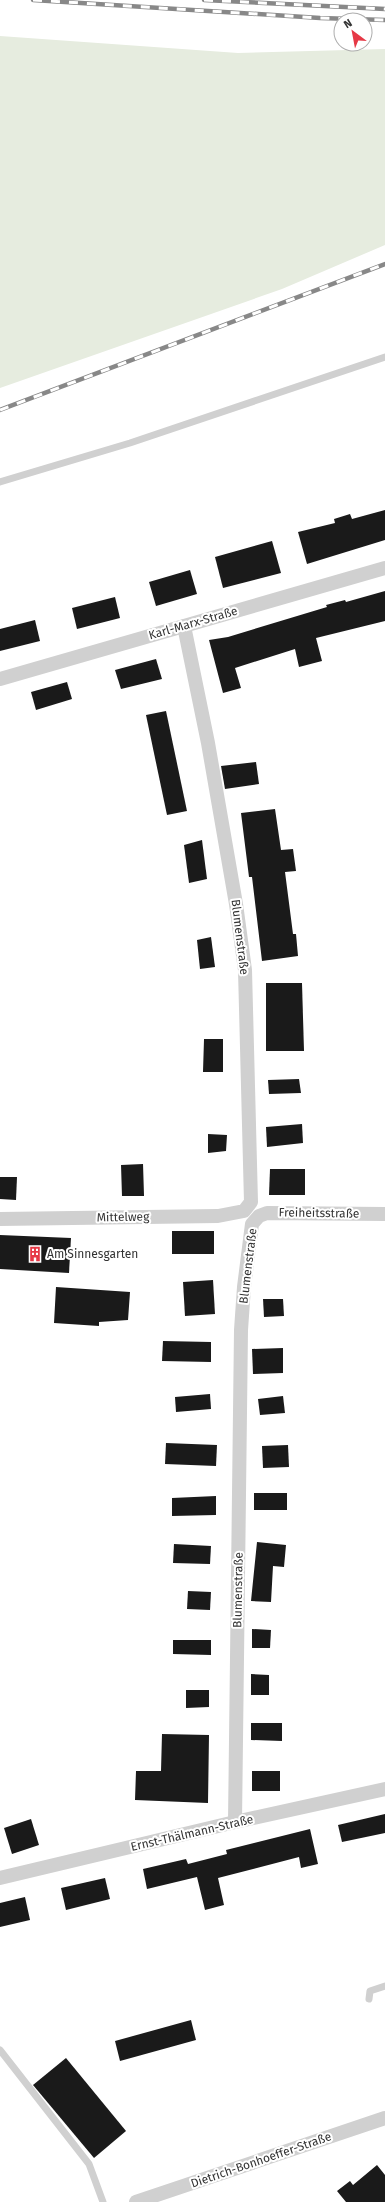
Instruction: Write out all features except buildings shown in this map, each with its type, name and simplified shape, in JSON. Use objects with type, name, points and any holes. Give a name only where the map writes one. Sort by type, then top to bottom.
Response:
[{"type":"street","name":"Karl-Marx-Straße","points":[[0,679],[385,568]]},
{"type":"street","name":"Blumenstraße","points":[[184,626],[208,743],[236,904],[245,970],[252,1199],[241,1330],[235,1822]]},
{"type":"street","name":"Freiheitsstraße","points":[[250,1214],[385,1214]]},
{"type":"street","name":"Mittelweg","points":[[0,1218],[218,1216],[250,1214]]},
{"type":"street","name":"Ernst-Thälmann-Straße","points":[[0,1878],[235,1822],[385,1789]]},
{"type":"street","name":"Dietrich-Bonhoeffer-Straße","points":[[136,2202],[385,2118]]},
{"type":"lane","points":[[0,482],[130,444],[385,357]]},
{"type":"lane","points":[[369,1999],[370,1991],[385,1986]]},
{"type":"lane","points":[[0,2050],[89,2164],[103,2202]]},
{"type":"shaded area","points":[[0,36],[238,53],[333,50],[333,52],[373,52],[373,49],[385,49],[385,245],[282,289],[0,388]]},
{"type":"railway","points":[[33,0],[320,18],[385,20]]},
{"type":"railway","points":[[204,0],[385,9]]},
{"type":"railway","points":[[0,410],[385,264]]},
{"type":"place","name":"Am Sinnesgarten","points":[[35,1254]]}]
